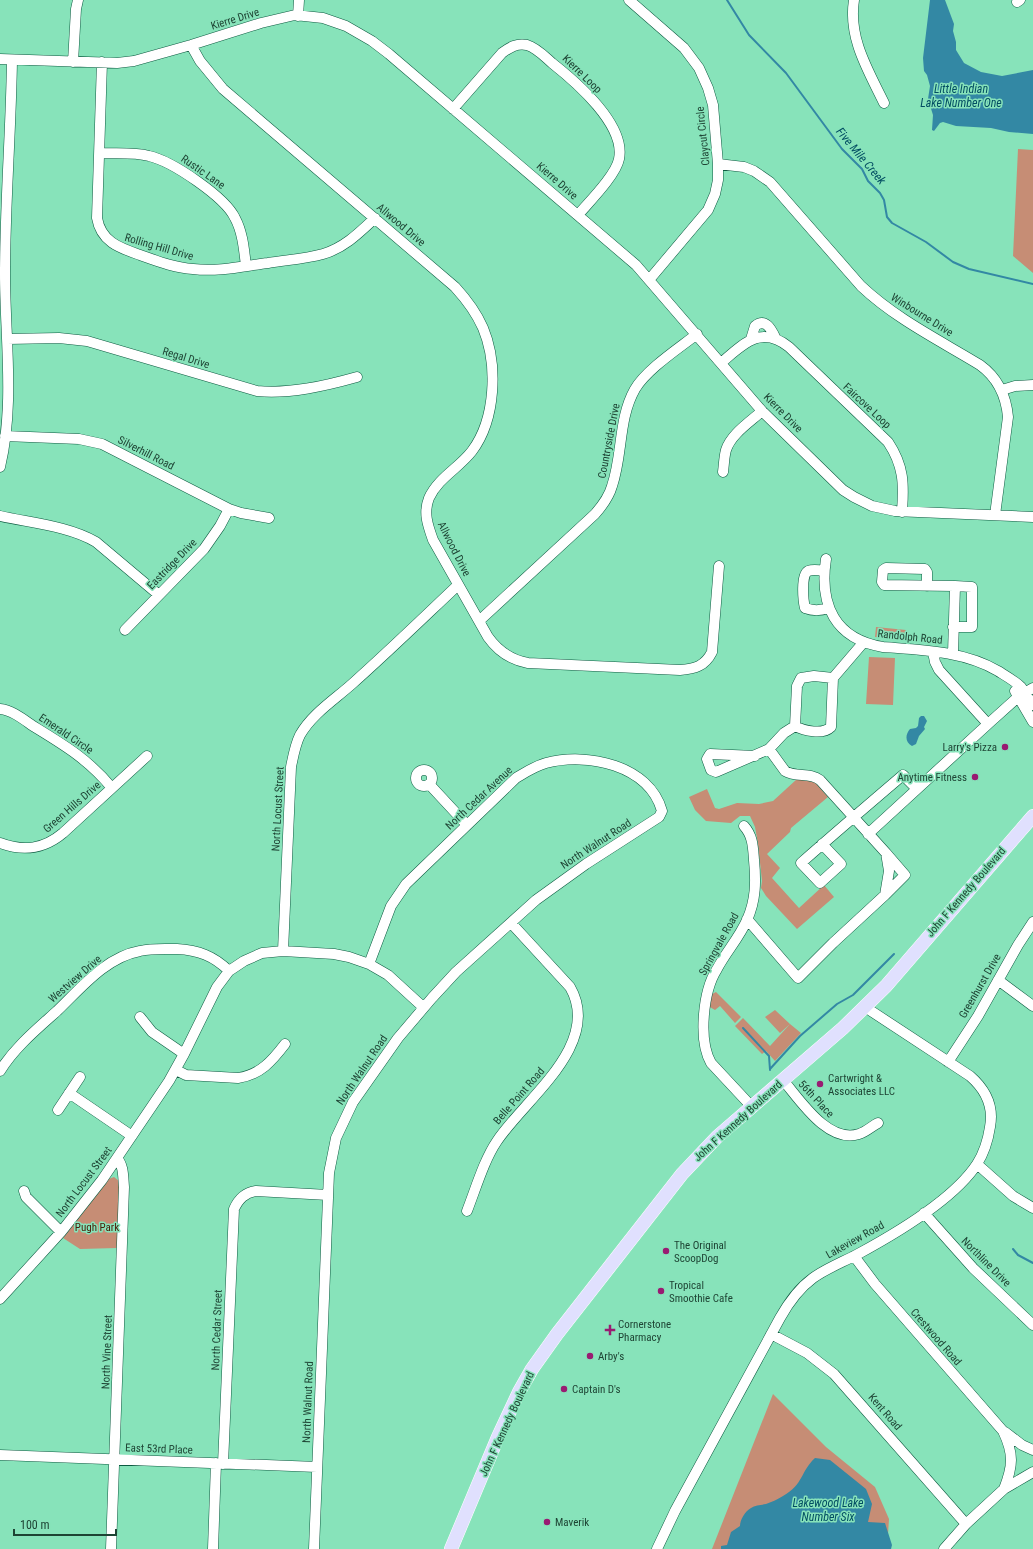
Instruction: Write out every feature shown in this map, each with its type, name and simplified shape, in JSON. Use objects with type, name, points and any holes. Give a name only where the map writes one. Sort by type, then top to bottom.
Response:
[{"type":"main road","name":"John F Kennedy Boulevard","points":[[451,1549],[498,1437],[519,1392],[541,1356],[682,1174],[717,1137],[843,1028],[886,986],[1033,816]]},
{"type":"street","points":[[73,62],[76,9],[78,0]]},
{"type":"street","points":[[298,16],[299,0]]},
{"type":"street","name":"Claycut Circle","points":[[629,0],[684,48],[699,68],[708,88],[713,105],[718,164],[718,180],[715,194],[708,210],[649,280]]},
{"type":"street","points":[[854,0],[854,27],[859,50],[884,103]]},
{"type":"street","name":"Kierre Drive","points":[[0,59],[73,62],[134,61],[274,19],[298,16],[323,18],[361,33],[389,54],[630,260],[697,334],[762,411],[844,490],[854,497],[881,509],[902,512],[1033,517]]},
{"type":"street","name":"Kierre Loop","points":[[453,109],[502,53],[512,46],[523,44],[532,47],[573,79],[584,90],[606,118],[615,134],[620,151],[618,165],[613,173],[578,215]]},
{"type":"street","name":"Allwood Drive","points":[[191,45],[200,61],[223,89],[375,218],[463,296],[476,314],[489,350],[492,376],[488,415],[476,446],[463,462],[437,484],[429,500],[427,508],[428,528],[458,585],[488,637],[497,649],[521,662],[680,670],[697,668],[707,661],[712,652],[719,566]]},
{"type":"street","points":[[0,467],[5,436],[4,382],[7,339],[5,274],[12,60]]},
{"type":"street","name":"Rolling Hill Drive","points":[[102,62],[97,212],[98,225],[105,238],[114,246],[175,266],[193,270],[218,270],[307,258],[323,254],[343,245],[375,218]]},
{"type":"street","name":"Rustic Lane","points":[[100,153],[146,155],[163,160],[220,199],[232,212],[240,230],[246,266]]},
{"type":"street","name":"Winbourne Drive","points":[[718,164],[744,167],[764,176],[780,192],[861,286],[875,299],[897,315],[987,370],[1002,390],[1007,404],[1008,423],[995,516]]},
{"type":"street","name":"Faircove Loop","points":[[752,339],[755,326],[761,322],[768,326],[776,339]]},
{"type":"street","name":"Countryside Drive","points":[[479,621],[602,506],[612,488],[616,474],[624,416],[636,387],[646,375],[697,334]]},
{"type":"street","name":"Faircove Loop","points":[[722,363],[752,339],[762,337],[776,339],[789,346],[888,442],[898,457],[903,475],[902,512]]},
{"type":"street","name":"Regal Drive","points":[[7,339],[59,338],[88,341],[257,391],[271,392],[299,390],[358,378]]},
{"type":"street","points":[[1002,390],[1015,386],[1033,385]]},
{"type":"street","points":[[723,472],[726,451],[729,445],[737,434],[762,411]]},
{"type":"street","name":"Silverhill Road","points":[[5,436],[79,439],[102,444],[230,509],[241,513],[269,518]]},
{"type":"street","name":"Eastridge Drive","points":[[125,630],[204,549],[230,509]]},
{"type":"street","points":[[0,516],[71,531],[86,536],[96,542],[159,595]]},
{"type":"street","name":"Randolph Road","points":[[826,559],[824,571],[824,590],[828,608],[842,627],[863,642],[883,647],[953,654],[985,664],[1002,673],[1025,693],[1033,705]]},
{"type":"street","points":[[824,571],[806,572],[804,576],[803,602],[805,608],[810,610],[822,610],[828,608]]},
{"type":"street","name":"North Locust Street","points":[[283,951],[291,768],[295,748],[300,736],[308,724],[321,711],[458,585]]},
{"type":"street","points":[[927,586],[972,587],[972,627],[954,627]]},
{"type":"street","points":[[953,654],[955,586]]},
{"type":"street","points":[[795,726],[806,731],[828,730],[830,727],[833,678],[863,642]]},
{"type":"street","points":[[933,652],[934,662],[939,670],[988,724]]},
{"type":"street","points":[[795,726],[797,686],[801,678],[814,676],[833,678]]},
{"type":"street","points":[[868,834],[988,724],[1025,693]]},
{"type":"street","name":"Randolph Road","points":[[1025,693],[1033,722]]},
{"type":"street","name":"Emerald Circle","points":[[0,709],[12,713],[70,748],[88,763],[112,788]]},
{"type":"street","points":[[755,756],[769,749],[784,733],[795,726]]},
{"type":"street","points":[[747,919],[798,978],[905,875],[817,778],[814,776],[788,774],[782,769],[769,749]]},
{"type":"street","name":"Green Hills Drive","points":[[0,843],[10,847],[27,849],[35,848],[50,842],[63,833],[148,756]]},
{"type":"street","name":"North Cedar Avenue","points":[[369,964],[385,921],[398,895],[416,873],[516,778],[537,766],[556,761],[591,760],[605,762],[636,776],[657,800]]},
{"type":"street","points":[[822,844],[903,775],[917,789]]},
{"type":"street","points":[[429,784],[467,825]]},
{"type":"street","name":"North Walnut Road","points":[[314,1549],[328,1195],[332,1156],[336,1138],[347,1112],[394,1043],[423,1007],[456,972],[536,900],[558,883],[659,818],[662,811],[657,800]]},
{"type":"street","name":"Springvale Road","points":[[744,826],[749,832],[753,843],[756,882],[754,896],[747,919],[731,949],[716,969],[710,983],[705,1010],[704,1041],[707,1057],[710,1063],[752,1107]]},
{"type":"street","points":[[885,895],[889,871],[886,853]]},
{"type":"street","name":"Greenhurst Drive","points":[[948,1062],[978,1016],[1033,922]]},
{"type":"street","name":"Belle Point Road","points":[[467,1211],[496,1143],[506,1128],[556,1071],[577,1030],[577,1001],[570,987],[510,923]]},
{"type":"street","name":"Westview Drive","points":[[0,1070],[22,1043],[98,973],[116,960],[126,955],[149,950],[193,950],[211,957],[229,971]]},
{"type":"street","points":[[140,1017],[152,1032],[184,1054],[217,987],[229,971],[253,956],[266,952],[283,951],[334,954],[349,957],[369,964],[394,980],[423,1007]]},
{"type":"street","points":[[998,980],[1033,1006]]},
{"type":"street","name":"Lakeview Road","points":[[657,1549],[675,1511],[771,1334],[789,1303],[802,1287],[827,1269],[854,1256],[924,1213],[952,1192],[977,1164],[984,1149],[990,1132],[991,1117],[988,1101],[978,1083],[865,1007]]},
{"type":"street","points":[[176,1070],[186,1075],[238,1078],[246,1077],[263,1068],[272,1060],[285,1044]]},
{"type":"street","name":"North Locust Street","points":[[0,1299],[61,1232],[84,1204],[176,1070],[184,1054]]},
{"type":"street","points":[[58,1110],[80,1077]]},
{"type":"street","name":"56th Place","points":[[783,1080],[821,1123],[830,1130],[846,1135],[860,1134],[878,1123]]},
{"type":"street","points":[[69,1093],[132,1136]]},
{"type":"street","name":"North Vine Street","points":[[111,1549],[124,1187],[123,1171],[117,1158]]},
{"type":"street","points":[[977,1164],[1013,1196],[1033,1208]]},
{"type":"street","points":[[24,1191],[26,1197],[61,1232]]},
{"type":"street","name":"North Cedar Street","points":[[213,1549],[234,1215],[237,1203],[245,1194],[256,1191],[328,1195]]},
{"type":"street","name":"Northline Drive","points":[[924,1213],[973,1268],[1033,1325]]},
{"type":"street","name":"Crestwood Road","points":[[854,1256],[875,1284],[1003,1431],[1022,1445],[1033,1450]]},
{"type":"street","name":"Kent Road","points":[[771,1334],[807,1353],[834,1374],[966,1524]]},
{"type":"street","name":"Crestwood Road","points":[[1003,1431],[1010,1447],[1012,1465],[1004,1489]]},
{"type":"street","name":"East 53rd Place","points":[[0,1455],[317,1467]]},
{"type":"street","points":[[944,1549],[966,1524],[1004,1489],[1033,1472]]},
{"type":"green space","points":[[1018,149],[1033,150],[1033,273],[1013,256]]},
{"type":"green space","points":[[876,627],[906,630],[906,640],[875,637]]},
{"type":"green space","points":[[869,657],[895,658],[893,705],[866,704]]},
{"type":"green space","points":[[797,779],[815,782],[828,797],[791,828],[790,832],[767,854],[780,868],[772,878],[799,908],[824,885],[834,897],[797,929],[766,896],[761,888],[762,881],[758,844],[755,827],[750,816],[740,816],[731,823],[706,821],[695,810],[689,797],[707,789],[715,808],[719,809],[737,803],[759,804],[773,801]]},
{"type":"green space","points":[[716,992],[741,1017],[735,1023],[720,1006],[715,1010],[708,1006],[710,995]]},
{"type":"green space","points":[[775,1010],[790,1024],[780,1033],[765,1017]]},
{"type":"green space","points":[[743,1018],[770,1046],[790,1024],[801,1033],[775,1061],[766,1051],[762,1054],[735,1026]]},
{"type":"green space","name":"Pugh Park","points":[[114,1177],[119,1181],[120,1198],[117,1248],[80,1249],[63,1238],[106,1180]]},
{"type":"green space","points":[[773,1394],[826,1447],[875,1487],[889,1519],[887,1549],[712,1549]]},
{"type":"water","name":"Little Indian Lake Number One","points":[[930,0],[945,0],[954,24],[953,31],[956,42],[956,50],[964,63],[981,72],[1002,76],[1033,70],[1033,134],[1009,132],[991,128],[956,126],[943,122],[940,123],[934,131],[932,130],[933,115],[928,99],[930,86],[927,75],[924,71],[923,58]]},
{"type":"water","points":[[924,716],[927,721],[924,727],[925,729],[919,736],[916,744],[912,746],[906,738],[907,734],[910,729],[918,726],[919,718]]},
{"type":"water","name":"Lakewood Lake Number Six","points":[[815,1458],[830,1460],[866,1489],[872,1504],[868,1522],[885,1523],[892,1545],[891,1549],[721,1549],[721,1546],[727,1545],[731,1532],[740,1526],[742,1518],[749,1509],[754,1506],[773,1501],[790,1491],[795,1487],[810,1463]]},
{"type":"waterway","name":"Five Mile Creek","points":[[727,0],[749,35],[786,73],[842,149],[862,169],[868,181],[880,193],[884,200],[887,217],[892,223],[926,242],[953,262],[969,269],[1033,284]]},
{"type":"waterway","points":[[770,1069],[800,1036],[837,1004],[853,995],[894,954]]},
{"type":"waterway","points":[[743,1028],[769,1056],[770,1070]]},
{"type":"waterway","points":[[1013,1249],[1018,1255],[1033,1263]]},
{"type":"place","name":"Larry's Pizza","points":[[1005,747]]},
{"type":"place","name":"Anytime Fitness","points":[[975,777]]},
{"type":"place","name":"Cartwright & Associates LLC","points":[[820,1084]]},
{"type":"place","name":"The Original ScoopDog","points":[[666,1251]]},
{"type":"place","name":"Tropical Smoothie Cafe","points":[[661,1291]]},
{"type":"place","name":"Cornerstone Pharmacy","points":[[610,1330]]},
{"type":"place","name":"Arby's","points":[[590,1356]]},
{"type":"place","name":"Captain D's","points":[[564,1389]]},
{"type":"place","name":"Maverik","points":[[547,1522]]}]
